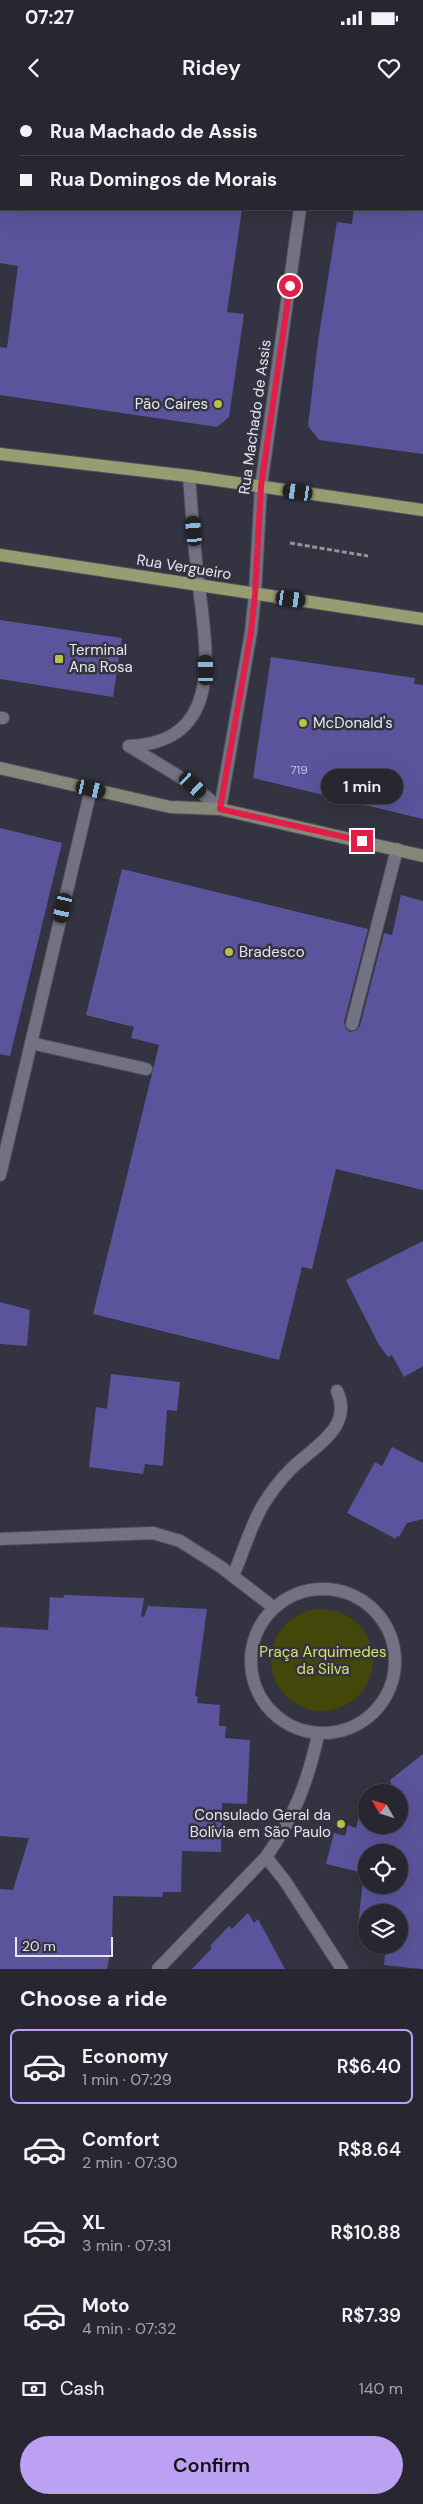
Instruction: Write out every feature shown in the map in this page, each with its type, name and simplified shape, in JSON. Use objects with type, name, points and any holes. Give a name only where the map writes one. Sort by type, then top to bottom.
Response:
[{"type":"main road","points":[[0,454],[189,476],[423,510]]},
{"type":"main road","name":"Rua Vergueiro","points":[[0,556],[423,620]]},
{"type":"street","name":"Rua Machado de Assis","points":[[220,809],[255,594],[261,486],[300,210]]},
{"type":"street","points":[[189,476],[206,646],[206,670],[202,694],[191,718],[172,736],[151,745],[129,746],[193,785],[220,809]]},
{"type":"street","points":[[0,768],[170,807],[220,809],[423,856]]},
{"type":"street","points":[[0,1175],[91,789]]},
{"type":"street","points":[[352,1024],[397,849]]},
{"type":"street","points":[[31,1043],[146,1070]]},
{"type":"street","points":[[233,1576],[262,1507],[277,1485],[292,1468],[322,1445],[341,1415],[342,1402],[337,1391]]},
{"type":"street","points":[[0,1540],[153,1533],[180,1541],[233,1576],[273,1607]]},
{"type":"street","points":[[320,1589],[342,1591],[360,1600],[376,1612],[388,1630],[394,1650],[394,1670],[388,1691],[378,1708],[362,1722],[351,1727],[318,1735],[284,1723],[269,1709],[257,1692],[251,1673],[251,1653],[256,1634],[273,1607],[300,1592],[320,1589]]},
{"type":"street","points":[[158,1969],[266,1857],[278,1840],[303,1794],[318,1735]]},
{"type":"street","points":[[266,1857],[285,1881],[342,1969]]},
{"type":"path","points":[[290,543],[368,556]]},
{"type":"green space","name":"Praça Arquimedes da Silva","points":[[322,1609],[341,1613],[358,1624],[369,1641],[373,1660],[369,1679],[358,1696],[341,1707],[322,1711],[303,1707],[286,1696],[275,1679],[271,1660],[275,1641],[286,1624],[303,1613]]},
{"type":"building","points":[[0,210],[242,210],[227,312],[244,314],[229,417],[217,427],[0,395],[0,347],[7,348],[18,266],[0,263]]},
{"type":"building","points":[[354,210],[423,210],[423,454],[319,440],[308,426],[318,341],[337,222],[352,224]]},
{"type":"building","name":"Terminal Ana Rosa","points":[[0,620],[122,638],[113,697],[0,679]]},
{"type":"building","points":[[271,657],[415,678],[414,684],[423,685],[423,819],[253,778]]},
{"type":"building","points":[[0,828],[62,843],[10,1056],[0,1054]]},
{"type":"building","points":[[122,869],[368,929],[344,1022],[346,1029],[350,1032],[357,1030],[360,1026],[384,933],[392,935],[401,895],[423,901],[423,1190],[336,1169],[312,1269],[302,1267],[279,1360],[93,1314],[159,1045],[131,1038],[134,1027],[86,1015]]},
{"type":"building","points":[[423,1241],[423,1366],[404,1377],[392,1355],[388,1357],[379,1345],[346,1280]]},
{"type":"building","points":[[0,1302],[30,1310],[27,1346],[0,1344]]},
{"type":"building","points":[[111,1374],[180,1382],[177,1411],[167,1410],[163,1466],[145,1464],[143,1474],[89,1467],[96,1407],[107,1409]]},
{"type":"building","points":[[392,1447],[423,1463],[423,1519],[407,1523],[396,1539],[347,1513],[375,1462],[382,1466]]},
{"type":"building","points":[[64,1595],[144,1598],[141,1616],[144,1617],[148,1606],[207,1609],[195,1696],[198,1697],[197,1703],[220,1705],[219,1726],[226,1726],[225,1738],[250,1740],[247,1804],[222,1803],[221,1852],[182,1851],[181,1892],[163,1892],[162,1897],[113,1896],[112,1943],[107,1969],[0,1969],[0,1889],[13,1890],[29,1838],[0,1836],[0,1627],[48,1630],[50,1597],[63,1598]]},
{"type":"building","points":[[423,1754],[423,1969],[384,1965],[385,1954],[408,1954],[408,1904],[360,1904],[362,1894],[408,1894],[408,1844],[358,1844],[358,1872],[326,1864],[334,1833],[345,1836],[348,1825],[356,1828],[358,1820],[358,1834],[408,1834],[408,1784],[391,1784],[390,1780]]},
{"type":"building","points":[[248,1913],[254,1923],[258,1919],[285,1969],[192,1969],[229,1926],[232,1929]]},
{"type":"place","name":"Pão Caires","points":[[218,404]]},
{"type":"place","name":"Terminal Ana Rosa","points":[[59,659]]},
{"type":"place","name":"McDonald's","points":[[303,723]]},
{"type":"place","name":"Bradesco","points":[[229,952]]},
{"type":"place","name":"Consulado Geral da Bolívia em São Paulo","points":[[341,1824]]},
{"type":"route","points":[[290,286],[261,486],[251,632],[220,809],[362,841]]}]
